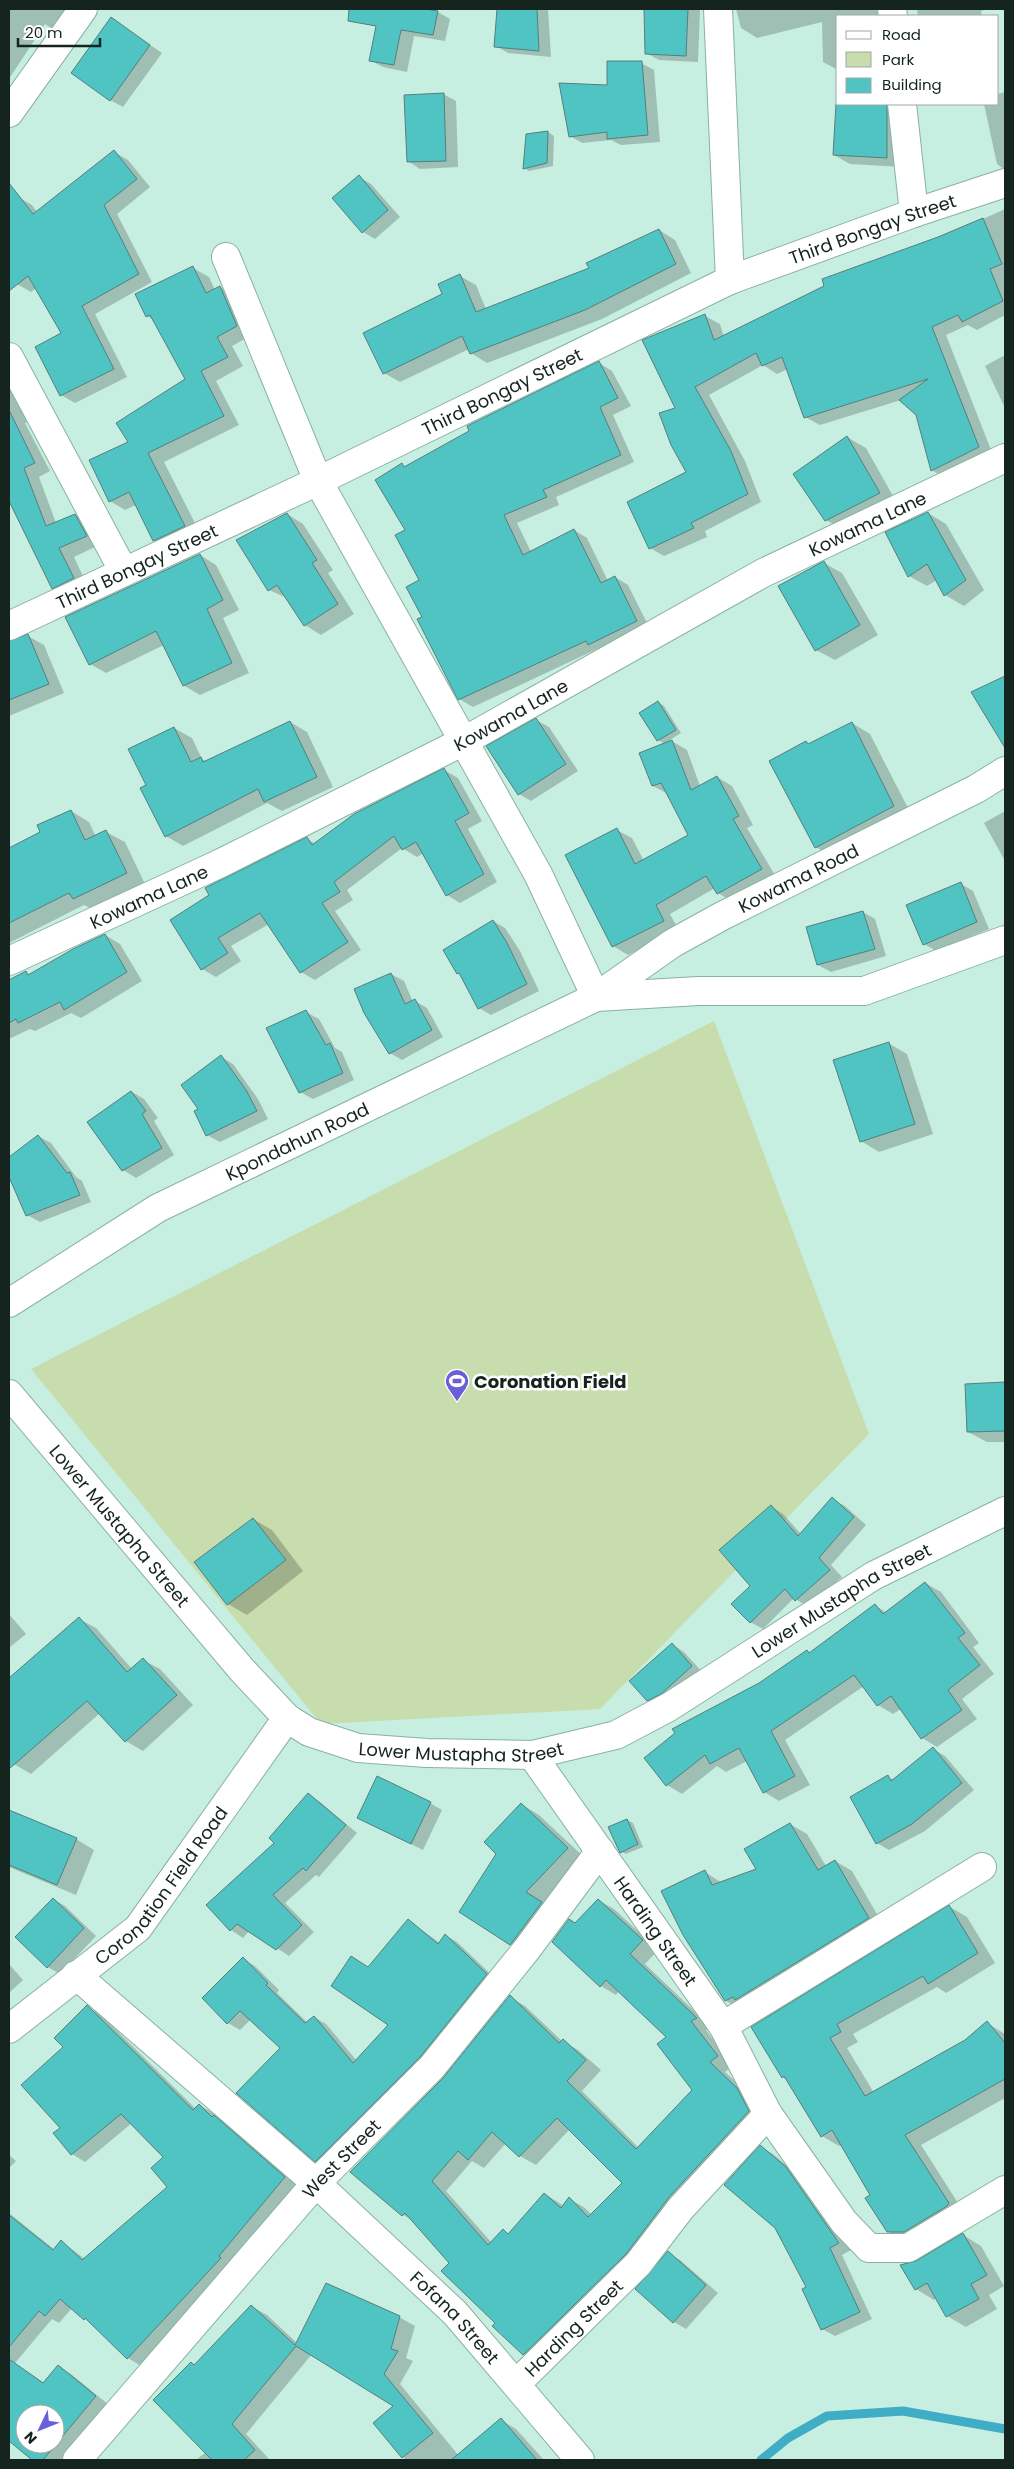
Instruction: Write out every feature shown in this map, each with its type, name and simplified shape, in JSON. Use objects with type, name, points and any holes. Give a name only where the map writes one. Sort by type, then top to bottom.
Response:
[{"type":"street","points":[[9,113],[83,9]]},
{"type":"street","points":[[718,9],[730,280]]},
{"type":"street","points":[[902,105],[914,213]]},
{"type":"street","name":"Third Bongay Street","points":[[9,626],[318,481],[730,280],[914,213],[1005,183]]},
{"type":"street","points":[[226,257],[318,481],[538,874],[596,997],[698,991],[864,991],[1005,940]]},
{"type":"street","points":[[9,357],[124,572]]},
{"type":"street","name":"Kowama Lane","points":[[9,961],[221,863],[464,741],[763,572],[1005,458]]},
{"type":"street","name":"Kowama Road","points":[[596,997],[673,943],[722,916],[976,789],[1005,770]]},
{"type":"street","name":"Kpondahun Road","points":[[9,1303],[158,1208],[596,997]]},
{"type":"street","name":"Lower Mustapha Street","points":[[9,1394],[242,1670],[288,1718],[309,1732],[358,1748],[427,1753],[532,1754],[616,1735],[669,1707],[873,1576],[1005,1511]]},
{"type":"street","name":"Coronation Field Road","points":[[9,2029],[138,1928],[288,1718]]},
{"type":"street","name":"Harding Street","points":[[532,1754],[723,2026],[768,2114],[844,2222],[869,2248],[908,2248],[1005,2190]]},
{"type":"street","name":"West Street","points":[[77,2460],[317,2184],[432,2067],[527,1949],[600,1851]]},
{"type":"street","points":[[723,2026],[982,1867]]},
{"type":"street","name":"Fofana Street","points":[[76,1975],[317,2184],[455,2313],[517,2383],[580,2460]]},
{"type":"street","name":"Harding Street","points":[[517,2383],[638,2264],[681,2208],[768,2114]]},
{"type":"green space","name":"Coronation Field","points":[[714,1021],[869,1434],[600,1709],[321,1724],[31,1369]]},
{"type":"building","points":[[349,9],[425,9],[438,11],[433,35],[401,30],[394,65],[369,61],[376,26],[348,21]]},
{"type":"building","points":[[497,9],[537,9],[539,51],[494,47]]},
{"type":"building","points":[[644,9],[688,9],[686,56],[645,54]]},
{"type":"building","points":[[111,17],[150,45],[110,101],[71,73]]},
{"type":"building","points":[[607,61],[642,61],[648,135],[607,139],[607,132],[569,137],[559,83],[607,85]]},
{"type":"building","points":[[444,93],[446,161],[407,162],[404,95]]},
{"type":"building","points":[[836,104],[887,105],[887,158],[833,155]]},
{"type":"building","points":[[548,131],[547,163],[523,169],[526,134]]},
{"type":"building","points":[[114,150],[137,179],[104,205],[139,274],[82,306],[114,369],[60,396],[35,347],[61,333],[28,276],[9,291],[9,183],[33,214]]},
{"type":"building","points":[[359,175],[388,210],[362,233],[332,198]]},
{"type":"building","points":[[983,218],[1002,264],[990,269],[1003,301],[962,322],[958,315],[932,327],[979,447],[931,471],[916,415],[899,400],[928,379],[804,418],[782,357],[762,366],[756,353],[695,387],[731,451],[748,494],[691,523],[694,528],[649,549],[627,502],[686,472],[671,445],[659,413],[675,408],[642,340],[705,314],[714,340],[824,286],[822,279],[938,237]]},
{"type":"building","points":[[659,229],[676,264],[585,310],[470,354],[462,336],[383,374],[363,333],[442,294],[438,284],[460,274],[476,312],[589,268],[586,263]]},
{"type":"building","points":[[193,266],[206,293],[220,286],[237,326],[217,337],[228,357],[201,371],[224,416],[148,453],[185,526],[153,541],[129,492],[109,502],[89,460],[128,442],[116,423],[185,379],[150,315],[146,317],[135,294]]},
{"type":"building","points":[[599,361],[618,398],[600,407],[621,455],[543,490],[547,497],[504,515],[523,555],[574,529],[601,583],[615,576],[637,621],[588,645],[586,641],[458,700],[417,619],[422,617],[406,587],[419,580],[395,535],[405,530],[375,480],[402,463],[404,467],[469,431],[467,426]]},
{"type":"building","points":[[9,410],[35,463],[24,468],[46,526],[75,514],[87,536],[59,548],[74,578],[52,589],[9,501]]},
{"type":"building","points":[[847,436],[880,493],[825,521],[793,474]]},
{"type":"building","points":[[928,512],[966,580],[944,596],[927,564],[908,577],[885,532]]},
{"type":"building","points":[[287,513],[317,560],[312,563],[338,604],[304,626],[277,585],[268,591],[236,540]]},
{"type":"building","points":[[200,554],[223,600],[207,609],[232,663],[183,686],[156,631],[89,665],[65,617]]},
{"type":"building","points":[[824,561],[860,625],[815,651],[778,586]]},
{"type":"building","points":[[28,634],[49,684],[9,700],[9,641]]},
{"type":"building","points":[[1005,676],[1005,748],[971,692]]},
{"type":"building","points":[[658,701],[676,730],[657,741],[639,713]]},
{"type":"building","points":[[536,718],[566,764],[518,795],[486,746]]},
{"type":"building","points":[[290,721],[317,777],[264,802],[258,789],[165,837],[140,788],[146,785],[128,749],[174,727],[191,762],[201,757],[203,762]]},
{"type":"building","points":[[852,722],[894,806],[815,848],[769,761],[806,741],[808,744]]},
{"type":"building","points":[[672,740],[691,790],[717,776],[739,816],[733,819],[762,869],[717,894],[706,876],[656,905],[664,921],[612,947],[565,855],[617,828],[635,864],[688,835],[661,783],[652,786],[639,753]]},
{"type":"building","points":[[444,768],[469,813],[455,821],[484,874],[446,896],[416,842],[402,850],[394,836],[334,882],[340,892],[322,903],[348,942],[300,973],[260,913],[218,938],[228,953],[201,970],[170,920],[209,895],[205,888],[307,837],[312,845],[354,814]]},
{"type":"building","points":[[71,810],[85,840],[106,830],[127,873],[73,899],[69,893],[9,923],[9,848],[40,832],[37,825]]},
{"type":"building","points":[[961,882],[977,922],[923,945],[906,905]]},
{"type":"building","points":[[863,911],[875,949],[817,965],[806,927]]},
{"type":"building","points":[[493,920],[507,943],[527,984],[478,1009],[459,973],[457,974],[443,950]]},
{"type":"building","points":[[105,934],[127,972],[64,1010],[60,1002],[18,1023],[16,1019],[9,1023],[9,980],[26,971],[28,975],[73,949]]},
{"type":"building","points":[[391,973],[405,1004],[415,999],[432,1030],[389,1054],[364,1013],[354,989]]},
{"type":"building","points":[[306,1010],[326,1045],[330,1043],[343,1073],[299,1093],[266,1028]]},
{"type":"building","points":[[889,1042],[915,1124],[860,1142],[833,1060]]},
{"type":"building","points":[[221,1055],[246,1090],[257,1111],[206,1136],[194,1111],[198,1109],[181,1085]]},
{"type":"building","points":[[131,1091],[146,1111],[142,1114],[162,1148],[122,1171],[87,1122]]},
{"type":"building","points":[[38,1135],[67,1173],[70,1172],[80,1195],[26,1216],[9,1177],[9,1157]]},
{"type":"building","points":[[1005,1382],[1005,1431],[967,1432],[965,1384]]},
{"type":"building","points":[[832,1497],[854,1517],[819,1558],[830,1570],[795,1601],[785,1589],[750,1623],[731,1604],[750,1586],[719,1550],[771,1505],[798,1536]]},
{"type":"building","points":[[253,1518],[286,1560],[227,1605],[194,1562]]},
{"type":"building","points":[[925,1582],[965,1633],[958,1638],[980,1665],[948,1690],[962,1710],[921,1739],[891,1696],[877,1706],[854,1675],[771,1731],[795,1776],[763,1793],[739,1748],[710,1764],[705,1755],[666,1786],[644,1758],[675,1733],[672,1729],[759,1683],[807,1650],[809,1653],[875,1604],[883,1614]]},
{"type":"building","points":[[79,1617],[127,1672],[143,1658],[177,1695],[125,1742],[87,1701],[9,1769],[9,1678]]},
{"type":"building","points":[[672,1643],[692,1666],[661,1694],[647,1701],[629,1681]]},
{"type":"building","points":[[933,1747],[962,1783],[912,1824],[876,1844],[850,1797],[888,1775],[891,1781]]},
{"type":"building","points":[[377,1776],[431,1802],[411,1844],[357,1818]]},
{"type":"building","points":[[308,1793],[346,1825],[306,1871],[303,1868],[273,1895],[302,1925],[276,1950],[237,1924],[230,1931],[206,1905],[274,1843],[269,1838]]},
{"type":"building","points":[[521,1803],[568,1848],[526,1892],[542,1902],[510,1945],[459,1912],[496,1854],[484,1842]]},
{"type":"building","points":[[9,1810],[77,1838],[57,1885],[9,1865]]},
{"type":"building","points":[[627,1819],[638,1844],[620,1853],[608,1827]]},
{"type":"building","points":[[790,1823],[818,1870],[835,1860],[869,1918],[735,2000],[733,1997],[725,2001],[683,1935],[661,1891],[705,1870],[712,1885],[756,1869],[744,1849]]},
{"type":"building","points":[[53,1898],[84,1928],[47,1968],[15,1937]]},
{"type":"building","points":[[598,1899],[643,1940],[630,1954],[697,2018],[691,2021],[718,2056],[710,2062],[737,2088],[749,2111],[669,2197],[626,2254],[523,2355],[492,2326],[495,2323],[441,2271],[449,2263],[405,2213],[402,2216],[350,2172],[443,2078],[510,1995],[559,2043],[563,2039],[586,2060],[567,2081],[636,2149],[692,2090],[657,2044],[666,2037],[606,1980],[600,1987],[552,1942],[569,1919],[575,1923]],"holes":[[[557,2118],[622,2183],[588,2217],[569,2197],[561,2208],[544,2193],[508,2234],[503,2229],[488,2245],[432,2181],[458,2151],[468,2160],[492,2132],[519,2157]]]},
{"type":"building","points":[[949,1905],[978,1953],[928,1984],[923,1976],[837,2024],[841,2032],[830,2038],[865,2096],[965,2040],[987,2021],[1005,2043],[1005,2079],[905,2135],[949,2203],[904,2232],[887,2232],[865,2198],[870,2195],[832,2130],[821,2137],[784,2076],[782,2078],[751,2027]]},
{"type":"building","points":[[408,1919],[438,1944],[445,1934],[487,1974],[420,2057],[315,2162],[236,2093],[280,2048],[240,2011],[227,2024],[202,1998],[243,1957],[268,1983],[266,1985],[305,2023],[314,2016],[353,2063],[388,2025],[331,1986],[351,1956],[368,1967]]},
{"type":"building","points":[[87,2005],[193,2110],[199,2104],[285,2177],[219,2256],[221,2258],[127,2359],[85,2318],[84,2320],[60,2299],[45,2316],[39,2311],[9,2347],[9,2215],[53,2250],[61,2240],[82,2260],[167,2187],[151,2168],[163,2157],[121,2114],[71,2155],[53,2133],[60,2128],[21,2085],[63,2047],[54,2038]]},
{"type":"building","points":[[760,2145],[786,2167],[839,2243],[830,2248],[860,2312],[821,2330],[802,2289],[806,2287],[775,2228],[724,2185]]},
{"type":"building","points":[[963,2233],[987,2275],[971,2284],[979,2299],[946,2317],[927,2283],[915,2290],[900,2265],[916,2261]]},
{"type":"building","points":[[668,2251],[706,2285],[673,2323],[635,2289]]},
{"type":"building","points":[[326,2283],[400,2316],[391,2349],[398,2351],[384,2374],[433,2433],[402,2458],[373,2423],[393,2406],[296,2346],[232,2424],[255,2450],[244,2460],[212,2460],[153,2400],[191,2362],[194,2365],[251,2305],[295,2345]]},
{"type":"building","points":[[9,2359],[43,2383],[58,2365],[96,2396],[65,2433],[65,2404],[15,2404],[15,2446],[9,2441]]},
{"type":"building","points":[[501,2418],[537,2460],[451,2460]]},
{"type":"building","points":[[25,2454],[48,2454],[43,2460],[32,2460]]},
{"type":"waterway","points":[[761,2460],[788,2438],[827,2416],[903,2411],[1005,2429]]},
{"type":"place","name":"Coronation Field","points":[[457,1402]]}]
